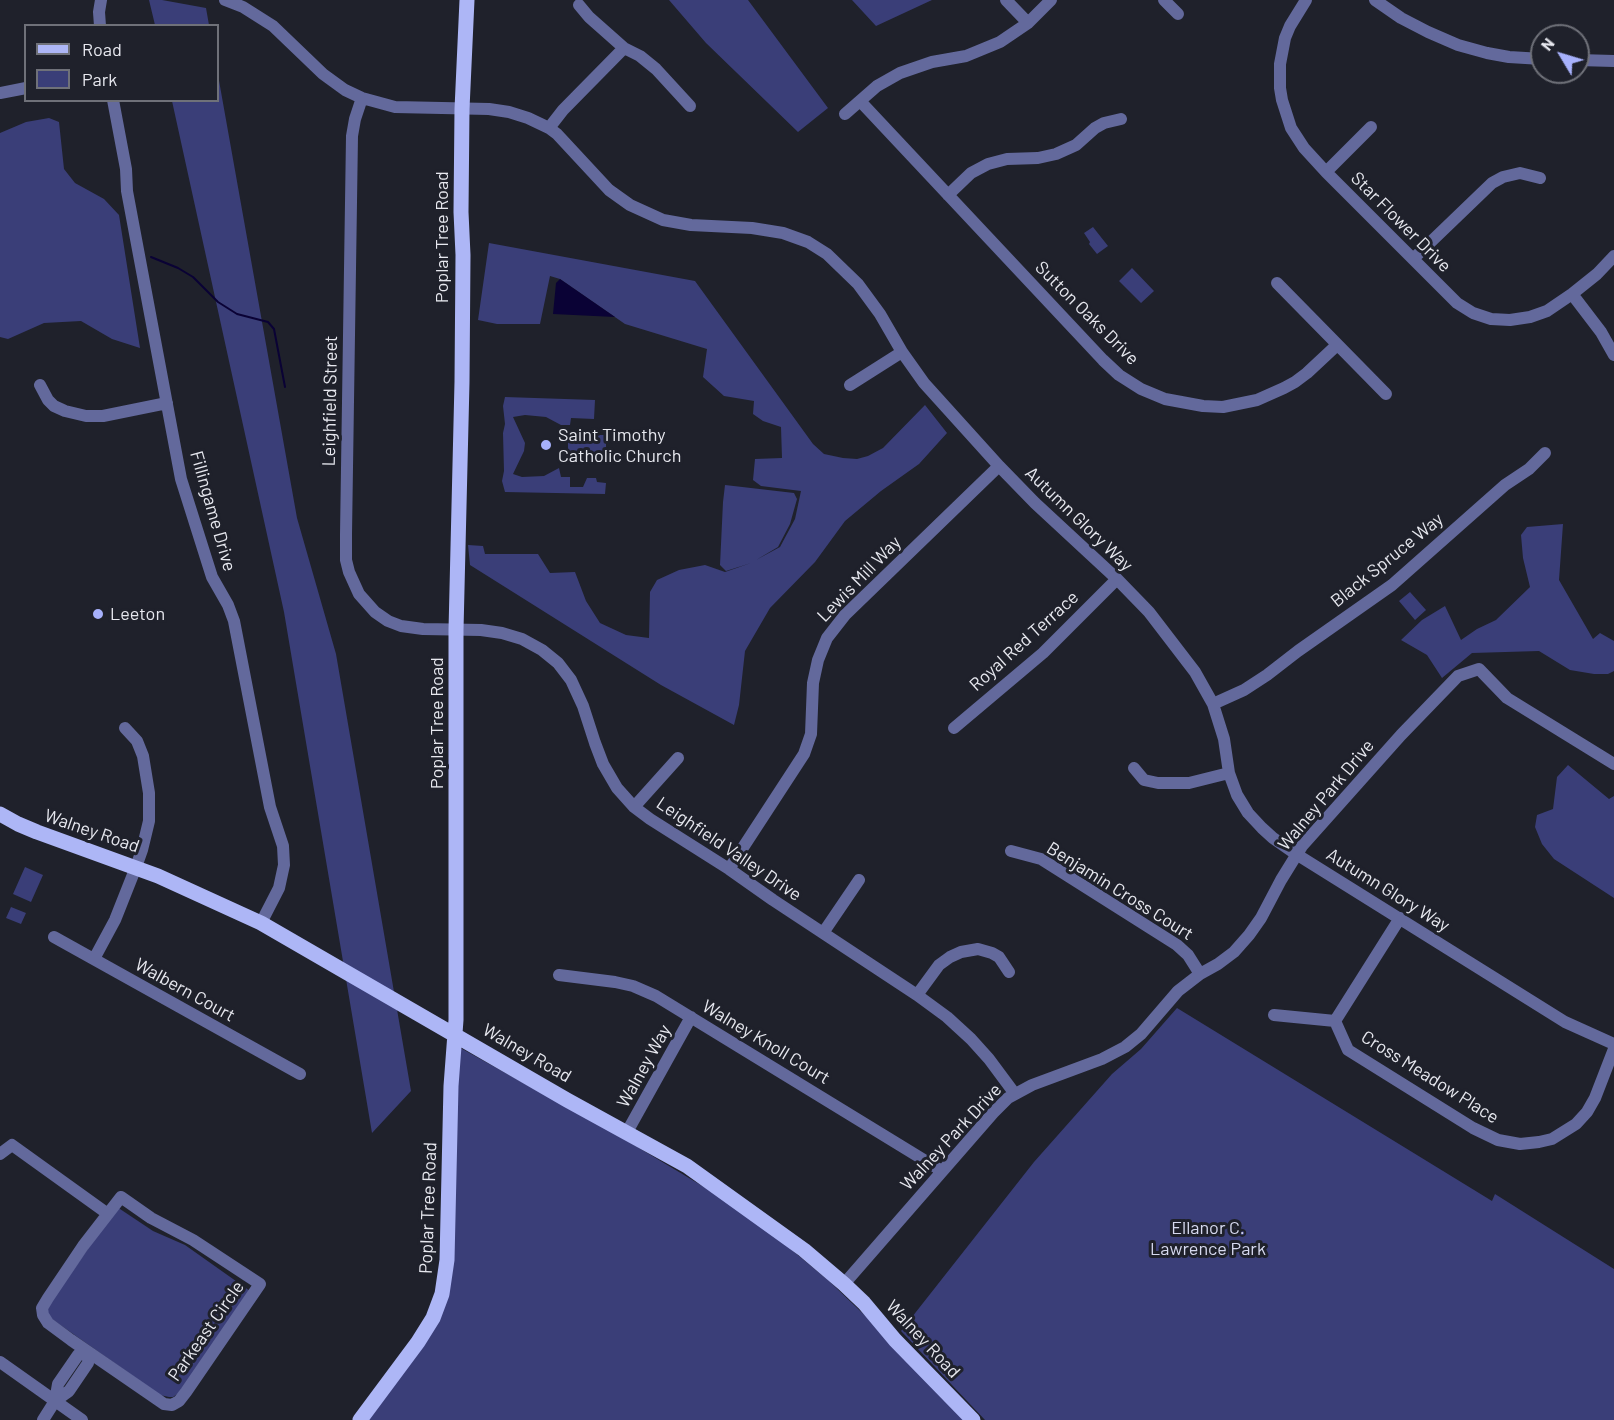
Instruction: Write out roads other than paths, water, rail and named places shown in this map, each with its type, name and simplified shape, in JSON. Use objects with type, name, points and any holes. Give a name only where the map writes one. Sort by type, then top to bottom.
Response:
[{"type":"main road","name":"Poplar Tree Road","points":[[360,1420],[426,1331],[442,1294],[447,1260],[451,1086],[455,1034],[456,630],[463,267],[462,109],[467,0]]},
{"type":"main road","name":"Walney Road","points":[[0,814],[37,832],[136,867],[261,923],[567,1100],[687,1166],[804,1250],[844,1284],[973,1420]]},
{"type":"street","points":[[100,24],[101,0]]},
{"type":"street","name":"Autumn Glory Way","points":[[225,0],[245,4],[288,38],[312,65],[333,82],[362,98],[401,108],[489,109],[528,118],[549,128],[571,147],[609,190],[630,205],[663,220],[691,225],[752,228],[783,233],[808,242],[827,254],[858,284],[924,383],[1035,503],[1149,612],[1195,672],[1214,704],[1224,739],[1229,773],[1237,795],[1248,813],[1273,838],[1296,854],[1565,1022],[1614,1044]]},
{"type":"street","points":[[1006,0],[1028,23]]},
{"type":"street","points":[[845,114],[877,86],[900,73],[932,62],[977,53],[1000,42],[1028,23],[1051,0]]},
{"type":"street","points":[[1164,0],[1178,14]]},
{"type":"street","name":"Star Flower Drive","points":[[1306,0],[1285,38],[1280,64],[1280,88],[1291,128],[1304,148],[1326,172],[1457,303],[1473,313],[1491,319],[1510,320],[1530,317],[1547,311],[1572,294],[1597,274],[1614,256]]},
{"type":"street","points":[[1376,0],[1401,18],[1458,45],[1487,53],[1530,58]]},
{"type":"street","points":[[579,5],[624,48],[640,56],[657,69],[690,106]]},
{"type":"street","points":[[549,128],[563,110],[624,48]]},
{"type":"street","points":[[1590,61],[1614,62]]},
{"type":"street","points":[[0,93],[24,88]]},
{"type":"street","name":"Leighfield Street","points":[[362,98],[352,136],[346,560],[351,580],[359,594],[381,616],[395,624],[415,629],[456,630]]},
{"type":"street","name":"Sutton Oaks Drive","points":[[860,101],[1103,360],[1130,382],[1153,394],[1177,402],[1212,407],[1257,400],[1295,382],[1337,345]]},
{"type":"street","name":"Fillingame Drive","points":[[113,102],[181,479],[212,577],[234,621],[270,807],[283,846],[284,865],[279,888],[261,923]]},
{"type":"street","points":[[948,195],[971,173],[988,164],[1007,159],[1038,158],[1056,154],[1076,145],[1104,123],[1121,119]]},
{"type":"street","points":[[1326,172],[1371,127]]},
{"type":"street","points":[[1413,259],[1492,183],[1503,177],[1521,173],[1540,178]]},
{"type":"street","points":[[1277,283],[1386,394]]},
{"type":"street","points":[[1572,294],[1614,355]]},
{"type":"street","points":[[850,385],[902,352]]},
{"type":"street","points":[[40,385],[54,406],[86,416],[103,416],[167,404]]},
{"type":"street","name":"Black Spruce Way","points":[[1214,704],[1244,690],[1267,675],[1392,585],[1505,485],[1529,469],[1545,453]]},
{"type":"street","name":"Lewis Mill Way","points":[[729,869],[804,754],[812,734],[813,683],[818,660],[827,638],[845,615],[999,466]]},
{"type":"street","name":"Royal Red Terrace","points":[[954,728],[1043,654],[1117,579]]},
{"type":"street","name":"Leighfield Valley Drive","points":[[456,630],[510,634],[542,650],[558,663],[577,690],[608,774],[634,807],[947,1017],[989,1059],[1015,1094]]},
{"type":"street","name":"Walney Park Drive","points":[[844,1284],[993,1113],[1015,1094],[1042,1081],[1102,1059],[1125,1047],[1141,1034],[1178,991],[1234,952],[1262,918],[1296,854],[1372,766],[1458,676],[1479,669],[1507,698],[1614,764]]},
{"type":"street","points":[[94,959],[115,920],[136,867],[149,821],[149,793],[141,748],[125,728]]},
{"type":"street","points":[[634,807],[678,758]]},
{"type":"street","points":[[1134,768],[1144,780],[1158,783],[1189,783],[1229,773]]},
{"type":"street","name":"Benjamin Cross Court","points":[[1011,851],[1041,859],[1177,945],[1188,955],[1200,974]]},
{"type":"street","points":[[823,933],[859,880]]},
{"type":"street","points":[[1274,1015],[1335,1021],[1400,918]]},
{"type":"street","name":"Walbern Court","points":[[54,937],[300,1074]]},
{"type":"street","points":[[917,995],[939,965],[961,952],[978,950],[992,953],[999,957],[1009,972]]},
{"type":"street","name":"Walney Knoll Court","points":[[560,975],[615,982],[633,986],[656,996],[942,1171]]},
{"type":"street","name":"Walney Way","points":[[627,1132],[691,1017]]},
{"type":"street","name":"Cross Meadow Place","points":[[1335,1021],[1348,1050],[1473,1128],[1498,1140],[1520,1144],[1552,1139],[1576,1124],[1587,1112],[1595,1098],[1614,1049]]},
{"type":"street","points":[[0,1154],[12,1145],[108,1214]]},
{"type":"street","name":"Parkeast Circle","points":[[121,1197],[151,1218],[194,1240],[260,1284],[186,1392],[179,1401],[172,1405],[164,1404],[89,1353],[48,1323],[43,1315],[42,1308],[83,1246],[108,1214],[121,1197]]},
{"type":"street","points":[[43,1420],[55,1401],[58,1384],[78,1355],[89,1353]]},
{"type":"street","points":[[0,1362],[82,1420]]},
{"type":"waterway","points":[[151,257],[193,277],[218,302],[237,314],[268,322],[274,329],[285,387]]},
{"type":"place","name":"Saint Timothy Catholic Church","points":[[546,445]]},
{"type":"place","name":"Leeton","points":[[98,614]]},
{"type":"park label","name":"Ellanor C. Lawrence Park","points":[[1208,1238]]}]
